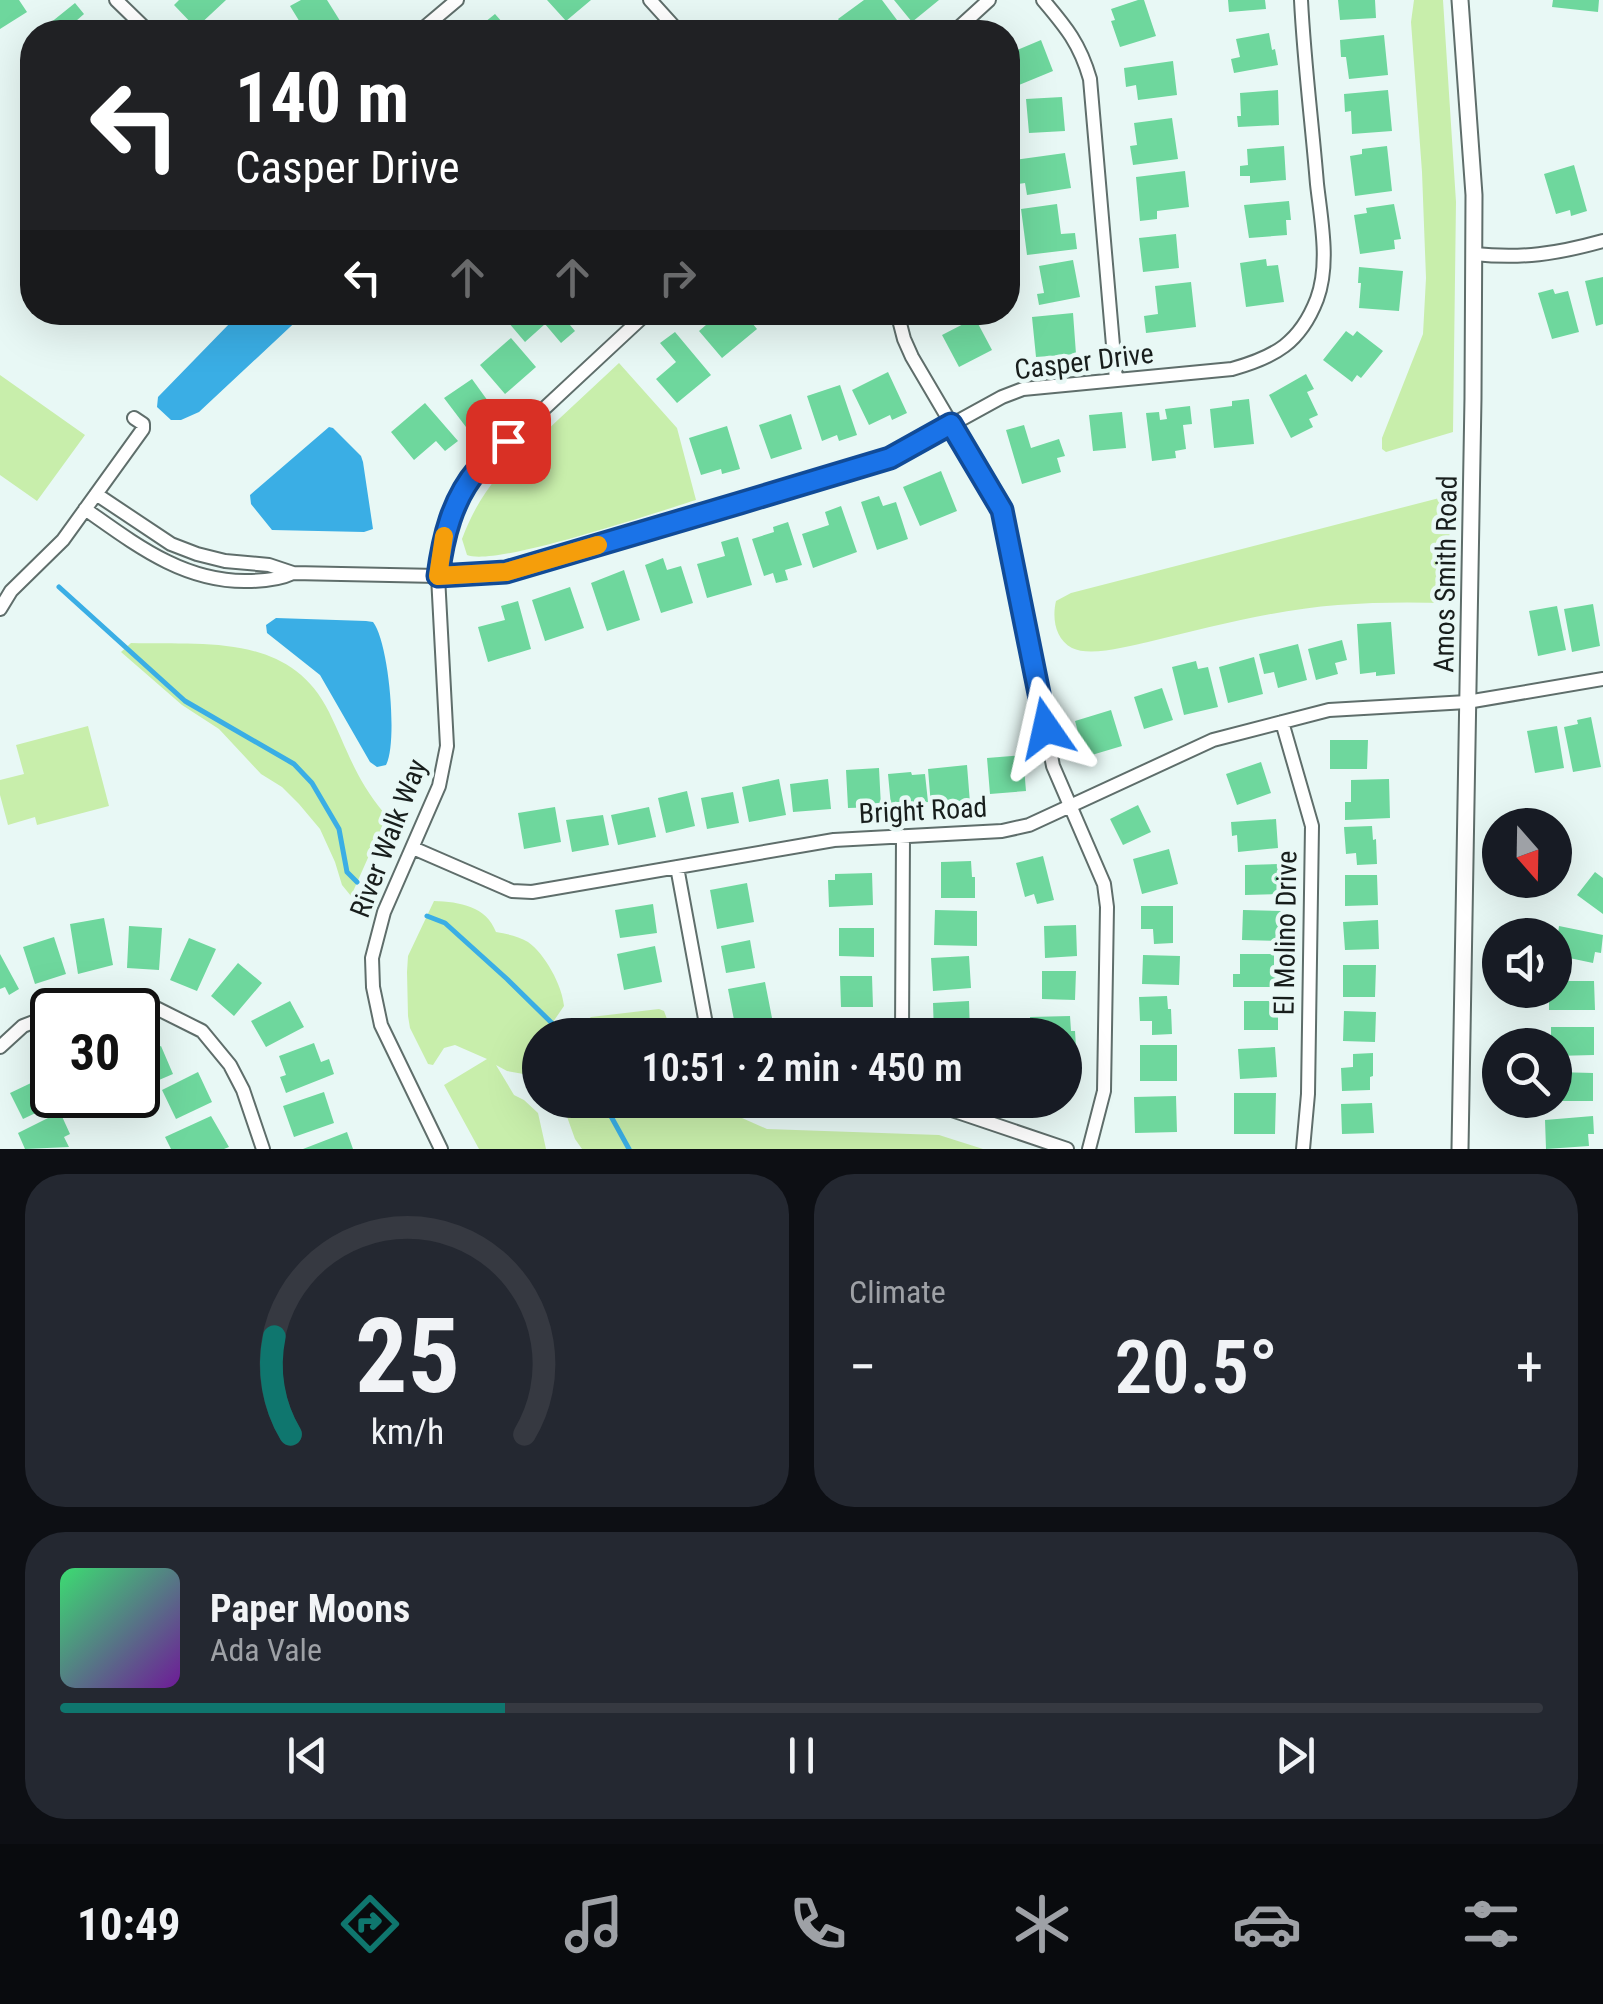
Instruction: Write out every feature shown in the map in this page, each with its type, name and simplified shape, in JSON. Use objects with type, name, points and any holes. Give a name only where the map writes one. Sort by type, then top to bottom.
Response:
[{"type":"street","points":[[116,0],[137,20]]},
{"type":"street","points":[[433,20],[457,0]]},
{"type":"street","points":[[650,0],[668,20]]},
{"type":"street","points":[[968,20],[990,0]]},
{"type":"street","points":[[1043,0],[1083,52],[1090,78],[1116,380]]},
{"type":"street","name":"Casper Drive","points":[[293,573],[438,576],[506,572],[890,458],[1023,389],[1232,369],[1263,360],[1288,344],[1305,323],[1318,295],[1324,252],[1301,0]]},
{"type":"street","name":"Amos Smith Road","points":[[1460,0],[1473,176],[1474,254],[1460,1149]]},
{"type":"street","points":[[1474,254],[1511,258],[1564,252],[1603,241]]},
{"type":"street","name":"River Walk Way","points":[[441,1149],[381,1026],[372,958],[384,912],[439,786],[447,746],[438,576],[444,539],[451,515],[476,472],[634,325]]},
{"type":"street","points":[[900,325],[912,356],[1002,510],[1053,766],[1104,884],[1104,1091],[1089,1149]]},
{"type":"street","points":[[0,609],[12,590],[63,540],[143,429],[143,424],[134,418]]},
{"type":"street","points":[[96,494],[156,536],[185,550],[225,562],[275,566],[293,573]]},
{"type":"street","points":[[85,509],[158,558],[201,576],[251,581],[278,579],[293,573]]},
{"type":"street","name":"Bright Road","points":[[413,848],[512,891],[532,892],[834,840],[1002,832],[1029,825],[1213,740],[1329,710],[1467,702],[1603,679]]},
{"type":"street","name":"El Molino Drive","points":[[1282,722],[1312,826],[1308,1094],[1303,1149]]},
{"type":"street","points":[[902,1018],[904,836]]},
{"type":"street","points":[[676,867],[705,1018]]},
{"type":"street","points":[[160,1010],[202,1031],[230,1065],[263,1149]]},
{"type":"street","points":[[0,1046],[30,1023]]},
{"type":"street","points":[[977,1118],[1067,1149]]},
{"type":"green space","points":[[1414,0],[1443,0],[1456,202],[1453,432],[1386,452],[1382,449],[1382,438],[1423,334],[1426,278],[1411,22]]},
{"type":"green space","points":[[619,363],[677,428],[696,500],[542,546],[484,557],[467,555],[462,539],[499,475]]},
{"type":"green space","points":[[0,375],[85,435],[37,501],[0,475]]},
{"type":"green space","points":[[1451,495],[1447,603],[1314,607],[1099,651],[1072,648],[1056,628],[1056,601],[1071,593]]},
{"type":"green space","points":[[131,643],[244,649],[292,668],[312,686],[329,712],[359,776],[384,813],[383,824],[351,896],[342,885],[320,829],[299,804],[261,774],[219,729],[182,705],[121,652]]},
{"type":"green space","points":[[88,726],[109,806],[37,825],[35,817],[8,825],[0,780],[24,774],[16,745]]},
{"type":"green space","points":[[434,901],[471,907],[486,916],[496,932],[528,942],[541,954],[556,980],[564,1006],[556,1018],[522,1018],[522,1074],[496,1065],[514,1095],[522,1099],[522,1118],[539,1118],[546,1149],[479,1149],[444,1085],[487,1059],[455,1045],[444,1048],[433,1065],[428,1064],[410,1028],[408,956]]},
{"type":"green space","points":[[659,1009],[667,1018],[590,1018]]},
{"type":"green space","points":[[567,1118],[742,1118],[767,1129],[939,1135],[983,1149],[582,1149]]},
{"type":"water","points":[[228,325],[292,325],[199,412],[171,420],[157,407],[158,397]]},
{"type":"water","points":[[329,427],[361,456],[373,529],[272,530],[251,504],[250,495]]},
{"type":"water","points":[[276,618],[373,622],[379,633],[390,693],[391,736],[386,765],[377,767],[370,762],[320,675],[267,633],[266,625]]},
{"type":"building","points":[[0,0],[19,0],[27,12],[0,29]]},
{"type":"building","points":[[179,0],[226,0],[205,20],[188,20],[174,5]]},
{"type":"building","points":[[301,0],[327,0],[340,20],[299,20],[290,6]]},
{"type":"building","points":[[547,0],[591,0],[567,20]]},
{"type":"building","points":[[864,0],[882,0],[897,20],[839,20]]},
{"type":"building","points":[[894,0],[939,0],[914,20]]},
{"type":"building","points":[[1144,0],[1156,36],[1120,47],[1111,9]]},
{"type":"building","points":[[1228,0],[1265,0],[1266,9],[1229,12]]},
{"type":"building","points":[[1338,0],[1375,0],[1376,18],[1340,20]]},
{"type":"building","points":[[1553,0],[1599,0],[1598,12],[1552,7]]},
{"type":"building","points":[[75,3],[84,14],[77,20],[54,20]]},
{"type":"building","points":[[1269,33],[1278,65],[1234,73],[1231,59],[1240,57],[1236,39]]},
{"type":"building","points":[[1384,35],[1388,75],[1349,79],[1340,40]]},
{"type":"building","points":[[1041,40],[1053,71],[1020,85],[1020,49]]},
{"type":"building","points":[[1173,61],[1177,95],[1138,100],[1136,85],[1126,87],[1124,68]]},
{"type":"building","points":[[1278,90],[1279,125],[1238,127],[1240,93]]},
{"type":"building","points":[[1388,90],[1392,131],[1352,134],[1351,111],[1345,112],[1344,94]]},
{"type":"building","points":[[1062,97],[1065,131],[1029,133],[1026,99]]},
{"type":"building","points":[[1172,118],[1178,159],[1133,165],[1130,146],[1137,145],[1134,123]]},
{"type":"building","points":[[1284,146],[1286,180],[1250,183],[1250,176],[1240,176],[1240,166],[1248,165],[1247,149]]},
{"type":"building","points":[[1387,146],[1392,191],[1355,196],[1350,156],[1362,154],[1362,149]]},
{"type":"building","points":[[1065,153],[1071,188],[1027,195],[1025,183],[1020,184],[1020,159]]},
{"type":"building","points":[[1574,165],[1587,211],[1571,216],[1570,210],[1556,214],[1544,174]]},
{"type":"building","points":[[1185,171],[1189,207],[1157,211],[1157,219],[1140,221],[1136,177]]},
{"type":"building","points":[[1289,201],[1291,220],[1286,220],[1287,235],[1249,238],[1244,205]]},
{"type":"building","points":[[1057,204],[1061,234],[1075,233],[1077,249],[1027,255],[1021,209]]},
{"type":"building","points":[[1394,204],[1401,239],[1394,240],[1395,249],[1360,254],[1354,215],[1367,213],[1366,208]]},
{"type":"building","points":[[1176,234],[1179,268],[1143,272],[1139,238]]},
{"type":"building","points":[[1266,259],[1267,266],[1278,265],[1284,302],[1246,307],[1240,263]]},
{"type":"building","points":[[1073,260],[1080,297],[1039,305],[1037,294],[1044,293],[1039,266]]},
{"type":"building","points":[[1359,267],[1403,271],[1399,311],[1359,308]]},
{"type":"building","points":[[1603,277],[1603,324],[1596,326],[1585,281]]},
{"type":"building","points":[[1191,282],[1196,327],[1146,333],[1144,316],[1158,314],[1155,286]]},
{"type":"building","points":[[1553,289],[1555,294],[1568,291],[1579,332],[1552,339],[1538,293]]},
{"type":"building","points":[[1073,313],[1076,354],[1036,357],[1032,317]]},
{"type":"building","points":[[511,325],[544,325],[525,342]]},
{"type":"building","points":[[546,325],[570,325],[575,331],[561,343]]},
{"type":"building","points":[[706,325],[754,325],[757,329],[722,358],[699,331]]},
{"type":"building","points":[[961,325],[979,325],[992,350],[959,367],[942,335]]},
{"type":"building","points":[[1346,331],[1353,336],[1357,331],[1383,351],[1361,378],[1357,375],[1352,382],[1323,360]]},
{"type":"building","points":[[675,332],[711,375],[677,403],[656,379],[676,362],[660,343]]},
{"type":"building","points":[[511,338],[536,367],[505,394],[480,365]]},
{"type":"building","points":[[888,372],[907,413],[892,420],[890,415],[869,425],[852,390]]},
{"type":"building","points":[[1306,374],[1314,389],[1307,392],[1318,415],[1309,419],[1313,427],[1291,438],[1269,395]]},
{"type":"building","points":[[472,379],[493,408],[466,427],[444,398]]},
{"type":"building","points":[[840,385],[857,435],[839,441],[837,435],[822,441],[807,396]]},
{"type":"building","points":[[1249,399],[1254,444],[1214,448],[1210,409]]},
{"type":"building","points":[[425,403],[458,441],[445,451],[436,441],[414,460],[391,432]]},
{"type":"building","points":[[1190,406],[1192,424],[1183,425],[1186,449],[1175,451],[1176,458],[1152,461],[1146,413],[1159,412],[1160,420],[1167,419],[1165,409]]},
{"type":"building","points":[[1122,412],[1126,448],[1093,451],[1089,415]]},
{"type":"building","points":[[791,414],[802,449],[771,459],[759,425]]},
{"type":"building","points":[[1024,425],[1031,448],[1059,439],[1065,456],[1057,458],[1061,472],[1022,484],[1006,430]]},
{"type":"building","points":[[727,426],[740,469],[701,475],[689,438]]},
{"type":"building","points":[[941,471],[957,511],[920,526],[903,487]]},
{"type":"building","points":[[879,496],[883,506],[896,502],[908,539],[877,550],[861,502]]},
{"type":"building","points":[[841,506],[857,552],[813,568],[802,534],[829,525],[825,512]]},
{"type":"building","points":[[788,522],[802,565],[785,570],[788,580],[776,583],[773,573],[764,576],[752,539],[774,532],[773,527]]},
{"type":"building","points":[[738,537],[752,585],[707,598],[697,564],[725,556],[721,542]]},
{"type":"building","points":[[663,558],[667,570],[681,566],[693,603],[661,613],[645,565]]},
{"type":"building","points":[[624,570],[640,620],[607,631],[591,583]]},
{"type":"building","points":[[570,587],[584,628],[545,641],[532,600]]},
{"type":"building","points":[[518,601],[531,649],[488,662],[478,627],[505,620],[501,606]]},
{"type":"building","points":[[1593,604],[1600,646],[1572,652],[1564,609]]},
{"type":"building","points":[[1557,606],[1566,650],[1538,656],[1529,611]]},
{"type":"building","points":[[1391,622],[1395,674],[1360,674],[1357,624]]},
{"type":"building","points":[[1342,640],[1347,660],[1335,663],[1338,674],[1316,680],[1308,649]]},
{"type":"building","points":[[1298,644],[1307,680],[1278,688],[1274,672],[1264,674],[1259,654]]},
{"type":"building","points":[[1254,657],[1263,694],[1228,703],[1219,667]]},
{"type":"building","points":[[1196,661],[1198,669],[1208,667],[1218,707],[1184,715],[1172,667]]},
{"type":"building","points":[[1162,688],[1173,720],[1144,729],[1134,697]]},
{"type":"building","points":[[1111,710],[1122,746],[1085,757],[1075,721]]},
{"type":"building","points":[[1591,717],[1601,767],[1573,772],[1564,727]]},
{"type":"building","points":[[1557,726],[1564,768],[1535,773],[1527,731]]},
{"type":"building","points":[[1330,740],[1368,740],[1367,769],[1330,769]]},
{"type":"building","points":[[1023,755],[1026,791],[990,794],[987,758]]},
{"type":"building","points":[[1261,762],[1271,793],[1237,805],[1226,774]]},
{"type":"building","points":[[967,765],[970,803],[931,806],[928,769]]},
{"type":"building","points":[[879,768],[881,807],[848,808],[846,770]]},
{"type":"building","points":[[888,774],[925,774],[928,802],[891,806]]},
{"type":"building","points":[[779,779],[786,815],[749,822],[742,787]]},
{"type":"building","points":[[828,779],[831,809],[793,812],[790,784]]},
{"type":"building","points":[[1389,779],[1390,818],[1345,820],[1345,802],[1351,802],[1351,780]]},
{"type":"building","points":[[687,791],[695,826],[666,833],[658,798]]},
{"type":"building","points":[[733,792],[739,823],[707,829],[701,798]]},
{"type":"building","points":[[1138,805],[1151,832],[1123,845],[1110,819]]},
{"type":"building","points":[[555,807],[561,842],[524,849],[518,813]]},
{"type":"building","points":[[649,807],[656,837],[618,845],[611,815]]},
{"type":"building","points":[[603,815],[609,845],[572,852],[566,820]]},
{"type":"building","points":[[1276,819],[1278,848],[1238,852],[1231,822]]},
{"type":"building","points":[[1372,826],[1377,864],[1357,865],[1356,853],[1346,854],[1344,827]]},
{"type":"building","points":[[1169,849],[1178,884],[1142,894],[1133,859]]},
{"type":"building","points":[[1043,856],[1054,900],[1037,904],[1034,894],[1025,897],[1016,863]]},
{"type":"building","points":[[971,861],[975,898],[941,898],[941,862]]},
{"type":"building","points":[[1279,864],[1280,894],[1245,895],[1245,865]]},
{"type":"building","points":[[1595,872],[1603,878],[1603,914],[1577,895]]},
{"type":"building","points":[[872,873],[873,905],[829,907],[828,880],[835,880],[835,874]]},
{"type":"building","points":[[1345,875],[1377,875],[1378,905],[1345,906]]},
{"type":"building","points":[[747,883],[754,922],[717,929],[710,890]]},
{"type":"building","points":[[653,904],[657,933],[620,938],[615,910]]},
{"type":"building","points":[[1141,906],[1173,906],[1173,943],[1154,944],[1153,929],[1141,929]]},
{"type":"building","points":[[935,910],[977,911],[977,946],[934,945]]},
{"type":"building","points":[[1243,910],[1281,911],[1280,941],[1242,940]]},
{"type":"building","points":[[104,918],[113,965],[78,974],[70,924]]},
{"type":"building","points":[[1378,920],[1379,949],[1345,950],[1343,922]]},
{"type":"building","points":[[1076,925],[1077,956],[1045,958],[1044,926]]},
{"type":"building","points":[[129,926],[162,928],[159,970],[127,968]]},
{"type":"building","points":[[839,928],[874,928],[874,957],[839,956]]},
{"type":"building","points":[[1572,929],[1603,935],[1601,953],[1595,952],[1593,963],[1572,959]]},
{"type":"building","points":[[54,937],[66,974],[35,984],[23,947]]},
{"type":"building","points":[[189,938],[216,949],[197,991],[170,980]]},
{"type":"building","points":[[750,940],[755,968],[726,973],[721,946]]},
{"type":"building","points":[[655,946],[662,982],[624,990],[617,954]]},
{"type":"building","points":[[0,954],[19,989],[9,995],[5,987],[0,989]]},
{"type":"building","points":[[1240,954],[1274,954],[1278,987],[1233,987],[1233,974],[1240,974]]},
{"type":"building","points":[[1143,955],[1180,956],[1179,985],[1142,984]]},
{"type":"building","points":[[969,956],[971,988],[933,991],[931,958]]},
{"type":"building","points":[[238,963],[262,983],[234,1016],[211,996]]},
{"type":"building","points":[[1343,965],[1376,965],[1375,997],[1343,997]]},
{"type":"building","points":[[1042,971],[1076,971],[1075,1000],[1042,999]]},
{"type":"building","points":[[840,976],[872,976],[873,1007],[841,1007]]},
{"type":"building","points":[[1572,981],[1594,981],[1595,1010],[1549,1010],[1572,1008]]},
{"type":"building","points":[[765,982],[772,1018],[734,1018],[728,989]]},
{"type":"building","points":[[1167,996],[1172,1034],[1152,1035],[1152,1021],[1140,1021],[1139,997]]},
{"type":"building","points":[[290,1001],[304,1027],[266,1047],[251,1021]]},
{"type":"building","points":[[969,1001],[970,1018],[933,1018],[933,1003]]},
{"type":"building","points":[[1244,1001],[1278,1001],[1278,1030],[1244,1030]]},
{"type":"building","points":[[1344,1011],[1376,1012],[1375,1042],[1343,1041]]},
{"type":"building","points":[[1594,1027],[1594,1055],[1572,1056],[1572,1028],[1551,1028]]},
{"type":"building","points":[[314,1043],[321,1062],[329,1059],[334,1074],[286,1093],[280,1077],[286,1075],[279,1056]]},
{"type":"building","points":[[1140,1045],[1177,1045],[1177,1081],[1140,1081]]},
{"type":"building","points":[[160,1046],[173,1074],[160,1080]]},
{"type":"building","points":[[1275,1047],[1277,1077],[1240,1079],[1238,1049]]},
{"type":"building","points":[[1373,1053],[1370,1090],[1342,1091],[1341,1068],[1353,1067],[1353,1054]]},
{"type":"building","points":[[198,1072],[212,1102],[176,1119],[162,1090]]},
{"type":"building","points":[[1572,1072],[1593,1073],[1593,1101],[1572,1101]]},
{"type":"building","points":[[30,1083],[30,1116],[23,1119],[10,1093]]},
{"type":"building","points":[[324,1092],[334,1123],[294,1137],[283,1106]]},
{"type":"building","points":[[1234,1093],[1276,1093],[1275,1134],[1234,1134]]},
{"type":"building","points":[[1176,1096],[1177,1132],[1135,1133],[1134,1097]]},
{"type":"building","points":[[1372,1103],[1374,1133],[1342,1134],[1341,1104]]},
{"type":"building","points":[[211,1116],[229,1147],[171,1149],[165,1137]]},
{"type":"building","points":[[1593,1116],[1594,1134],[1588,1134],[1589,1146],[1546,1149],[1545,1120]]},
{"type":"building","points":[[48,1118],[63,1118],[70,1134],[64,1137],[69,1147],[25,1149],[18,1133]]},
{"type":"building","points":[[347,1132],[353,1149],[303,1149]]},
{"type":"waterway","points":[[59,587],[185,701],[294,764],[312,783],[339,829],[347,872],[357,882]]},
{"type":"waterway","points":[[427,916],[445,923],[547,1018]]},
{"type":"waterway","points":[[612,1118],[629,1149]]},
{"type":"slow traffic","points":[[444,536],[438,576],[506,572],[598,545]]},
{"type":"route","points":[[508,441],[476,472],[451,515],[438,576],[506,572],[740,503],[890,458],[951,424],[1002,510],[1046,728]]}]
